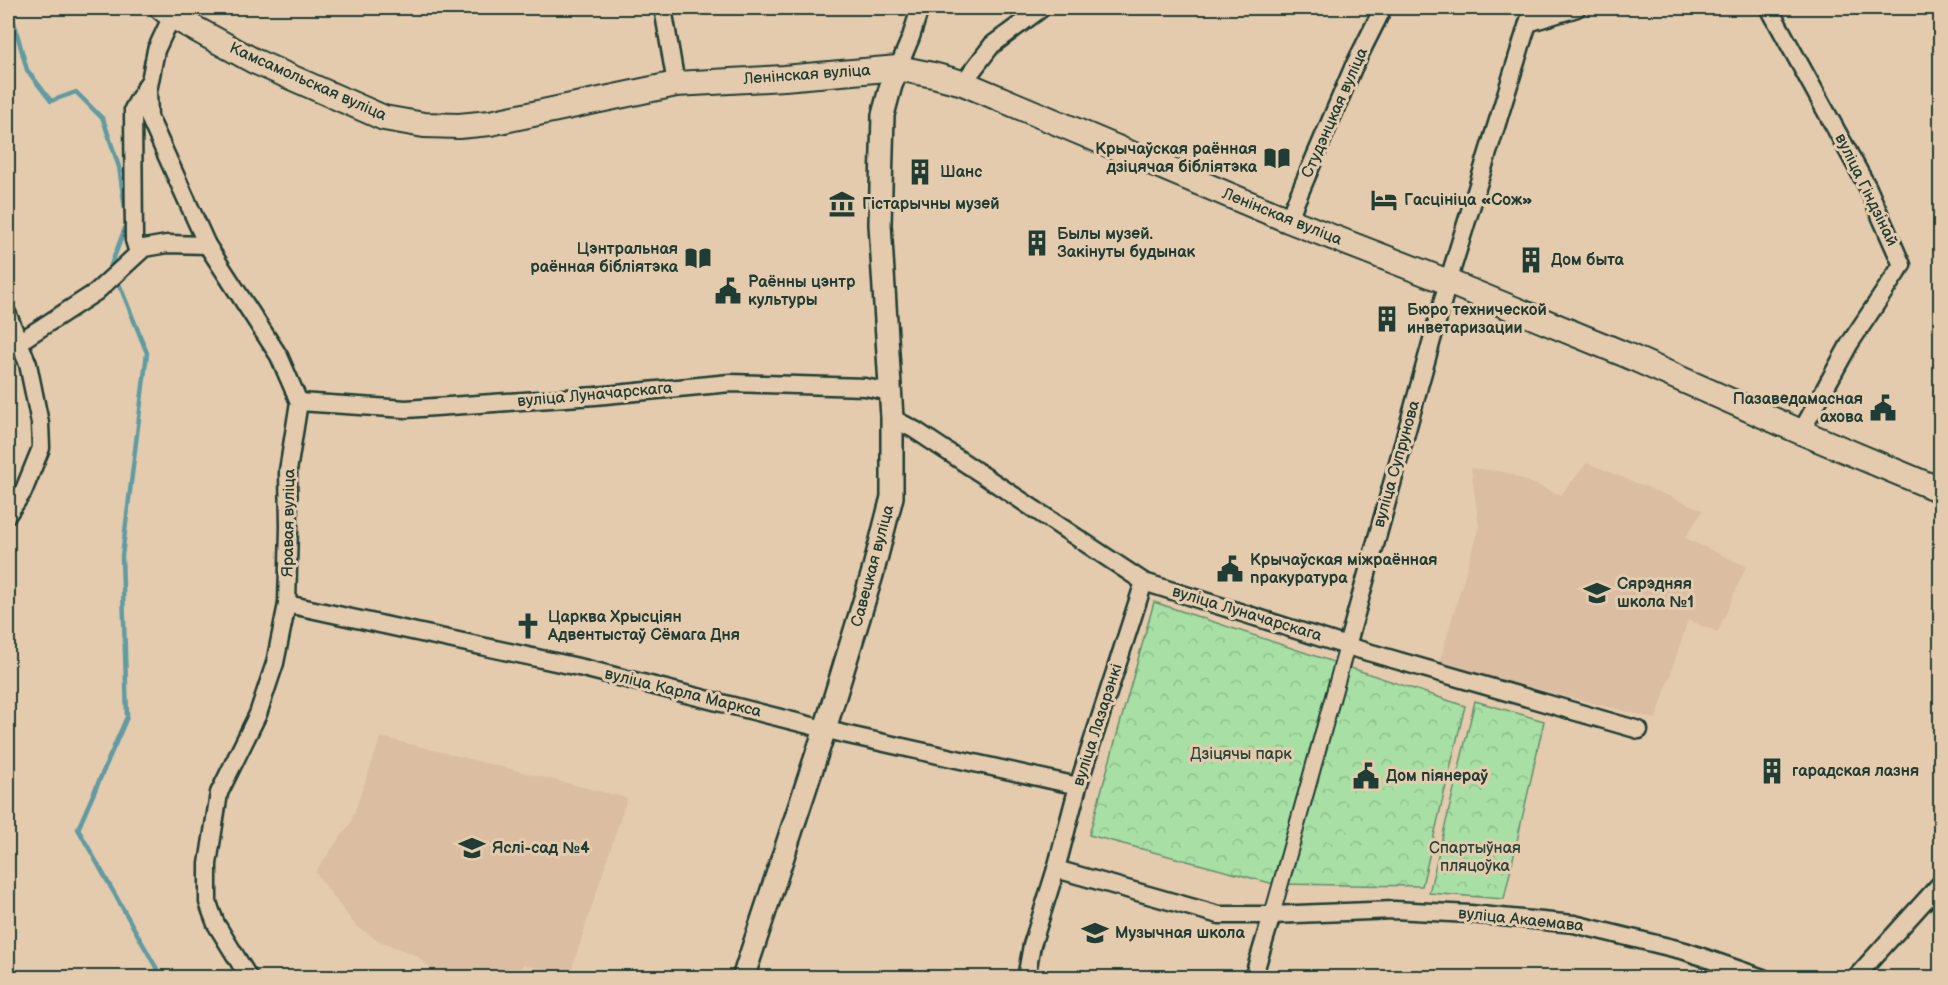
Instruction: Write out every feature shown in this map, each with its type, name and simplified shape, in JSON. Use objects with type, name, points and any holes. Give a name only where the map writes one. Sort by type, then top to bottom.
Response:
[{"type":"main road","name":"Камсамольская вуліца","points":[[167,12],[254,61],[373,114],[424,125],[459,126],[490,123],[676,84]]},
{"type":"main road","name":"Ленінская вуліца","points":[[676,84],[898,68],[963,83],[1288,220],[1624,354],[1801,432],[1941,490]]},
{"type":"street","points":[[663,8],[676,84]]},
{"type":"street","points":[[898,68],[920,8]]},
{"type":"street","points":[[963,83],[992,45],[1042,8]]},
{"type":"street","name":"Студэнцкая вуліца","points":[[1288,220],[1353,68],[1383,8]]},
{"type":"street","points":[[1531,15],[1577,8]]},
{"type":"street","name":"вуліца Гіндзінай","points":[[1769,8],[1867,186],[1902,265],[1850,343],[1801,432]]},
{"type":"street","points":[[167,12],[156,50],[148,91],[149,117],[207,245],[279,356],[299,402]]},
{"type":"street","name":"вуліца Супрунова","points":[[1347,646],[1448,282],[1531,15]]},
{"type":"street","name":"Савецкая вуліца","points":[[743,978],[825,729],[872,575],[892,497],[892,417],[880,225],[883,115],[898,68]]},
{"type":"street","points":[[138,253],[134,240],[133,109],[151,77]]},
{"type":"street","points":[[19,342],[96,292],[144,248],[167,244],[207,245]]},
{"type":"street","points":[[8,315],[28,364],[40,423],[41,448],[23,492],[8,514]]},
{"type":"street","name":"вуліца Луначарскага","points":[[299,402],[406,410],[730,383],[865,387],[890,392]]},
{"type":"street","name":"Яравая вуліца","points":[[249,978],[211,912],[208,902],[208,864],[219,793],[258,714],[275,663],[287,604],[288,471],[299,402]]},
{"type":"street","name":"вуліца Луначарскага","points":[[892,417],[1144,582],[1347,646],[1639,730]]},
{"type":"street","name":"вуліца Лазарэнкі","points":[[1026,978],[1032,945],[1056,869],[1078,786],[1144,582]]},
{"type":"street","name":"вуліца Карла Маркса","points":[[287,604],[583,668],[825,729],[1078,786]]},
{"type":"street","points":[[1253,978],[1347,646]]},
{"type":"street","name":"вуліца Акаемава","points":[[1056,869],[1219,915],[1394,910],[1470,914],[1574,924],[1685,951],[1763,978]]},
{"type":"street","points":[[1855,978],[1941,884]]},
{"type":"shaded area","name":"Сярэдняя школа №1","points":[[1587,463],[1703,510],[1685,538],[1746,566],[1718,632],[1688,620],[1656,719],[1439,664],[1479,526],[1471,468],[1505,472],[1561,495]]},
{"type":"shaded area","name":"Яслі-сад №4","points":[[381,737],[627,798],[569,977],[523,964],[517,977],[440,977],[417,956],[377,940],[355,925],[315,872],[350,824]]},
{"type":"green space","name":"Дзіцячы парк","points":[[1154,602],[1465,706],[1422,886],[1274,884],[1089,835]]},
{"type":"green space","name":"Спартыўная пляцоўка","points":[[1475,701],[1544,721],[1504,899],[1429,893]]},
{"type":"waterway","points":[[10,8],[27,70],[51,101],[76,92],[103,119],[119,167],[126,215]]},
{"type":"waterway","points":[[111,265],[127,223]]},
{"type":"waterway","points":[[120,286],[147,353],[122,556],[127,717],[78,829],[162,978]]},
{"type":"place","name":"Крычаўская раённая дзіцячая бібліятэка","points":[[1277,158]]},
{"type":"place","name":"Шанс","points":[[920,172]]},
{"type":"place","name":"Гасцініца «Сож»","points":[[1384,200]]},
{"type":"place","name":"Гістарычны музей","points":[[842,204]]},
{"type":"place","name":"Былы музей. Закінуты будынак","points":[[1037,243]]},
{"type":"place","name":"Цэнтральная раённая бібліятэка","points":[[698,258]]},
{"type":"place","name":"Дом быта","points":[[1531,260]]},
{"type":"place","name":"Раённы цэнтр культуры","points":[[728,291]]},
{"type":"place","name":"Бюро технической инветаризации","points":[[1387,319]]},
{"type":"place","name":"Пазаведамасная ахова","points":[[1883,408]]},
{"type":"place","name":"Крычаўская міжраённая пракуратура","points":[[1230,569]]},
{"type":"place","name":"Сярэдняя школа №1","points":[[1597,593]]},
{"type":"place","name":"Царква Хрысціян Адвентыстаў Сёмага Дня","points":[[528,626]]},
{"type":"place","name":"гарадская лазня","points":[[1772,771]]},
{"type":"place","name":"Дом піянераў","points":[[1366,776]]},
{"type":"place","name":"Яслі-сад №4","points":[[472,848]]},
{"type":"place","name":"Музычная школа","points":[[1095,933]]}]
